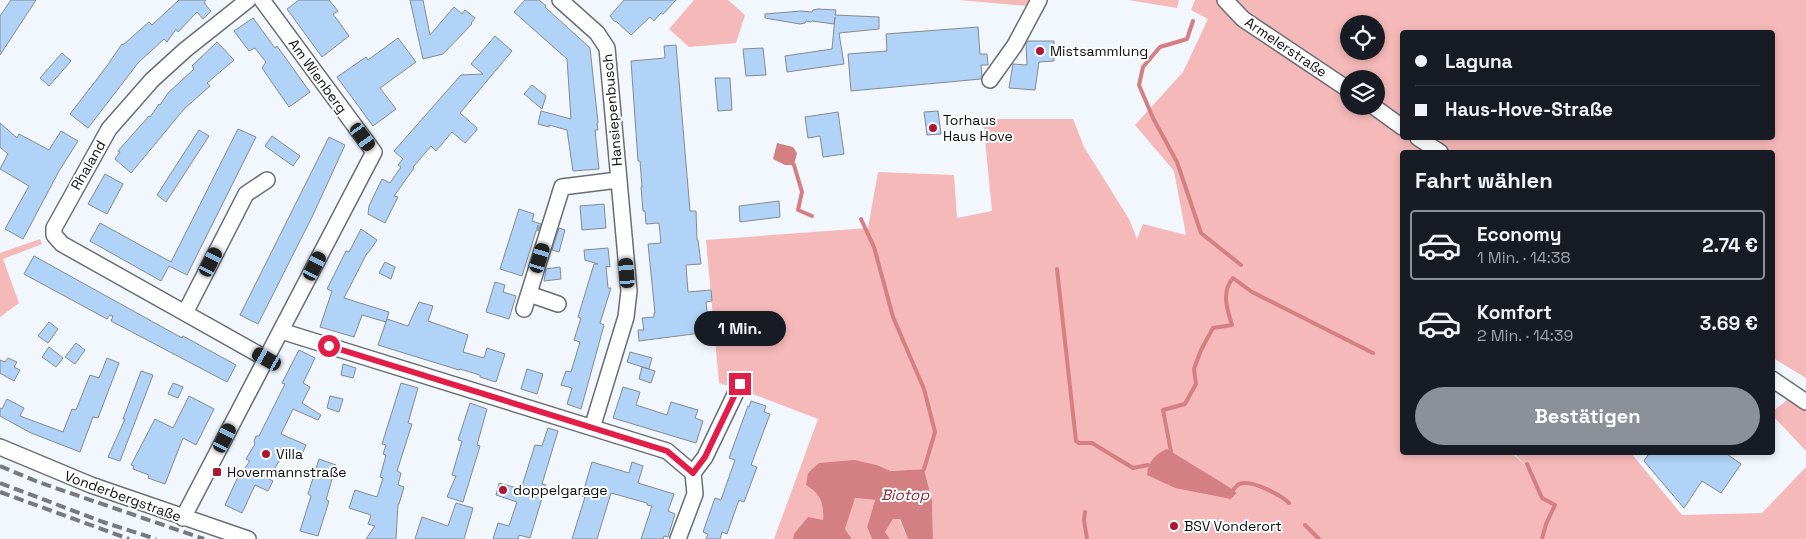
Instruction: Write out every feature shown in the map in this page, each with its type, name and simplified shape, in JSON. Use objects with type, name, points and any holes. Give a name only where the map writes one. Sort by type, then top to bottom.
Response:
[{"type":"street","name":"Rhaland","points":[[248,0],[178,56],[152,80],[109,129],[54,228],[54,235],[62,244],[267,359]]},
{"type":"street","name":"Am Wienberg","points":[[262,0],[374,152],[281,332]]},
{"type":"street","name":"Hansiepenbusch","points":[[560,0],[597,33],[607,48],[628,291],[626,318],[592,428]]},
{"type":"street","points":[[990,80],[1015,45],[1038,0]]},
{"type":"street","name":"Armelerstraße","points":[[1225,0],[1243,18],[1340,84]]},
{"type":"street","points":[[1385,115],[1400,126]]},
{"type":"street","points":[[1421,140],[1437,150]]},
{"type":"street","points":[[185,312],[246,194],[267,180]]},
{"type":"street","name":"Hansiepenbusch","points":[[558,304],[526,301],[562,187],[618,180]]},
{"type":"street","points":[[183,518],[281,332],[667,451],[693,473]]},
{"type":"street","points":[[1775,381],[1806,402]]},
{"type":"street","points":[[678,539],[694,494],[693,473],[705,457],[740,384]]},
{"type":"street","name":"Vonderbergstraße","points":[[0,447],[91,485],[248,539]]},
{"type":"shaded area","points":[[694,0],[728,0],[745,15],[736,43],[689,47],[669,29]]},
{"type":"shaded area","points":[[959,0],[1030,0],[1028,6]]},
{"type":"shaded area","points":[[1128,0],[1179,0],[1177,8]]},
{"type":"shaded area","points":[[1195,0],[1219,0],[1340,87],[1340,115],[1380,115],[1400,130],[1400,140],[1414,140],[1430,150],[1400,150],[1400,455],[1514,455],[1527,467],[1516,455],[1633,455],[1682,515],[1762,513],[1806,467],[1806,539],[933,539],[932,500],[924,469],[891,471],[877,465],[819,463],[815,490],[824,506],[823,521],[794,534],[793,539],[774,539],[818,419],[719,383],[706,240],[868,228],[878,172],[954,175],[957,218],[992,211],[983,119],[1073,119],[1084,147],[1129,219],[1137,239],[1143,224],[1186,235],[1174,171],[1135,125],[1183,72],[1208,19],[1191,10]],"holes":[[[1167,449],[1237,493],[1231,499]]]},
{"type":"shaded area","points":[[1230,0],[1806,0],[1806,378],[1775,359],[1775,150],[1442,150],[1426,140],[1775,140],[1775,30],[1400,30],[1400,122],[1385,111],[1385,70],[1340,70],[1340,80],[1302,55]]},
{"type":"shaded area","points":[[40,239],[42,244],[3,259],[19,303],[0,317],[0,253]]},
{"type":"shaded area","points":[[1791,397],[1806,407],[1806,451],[1775,418],[1775,409]]},
{"type":"shaded area","points":[[854,498],[875,500],[867,527],[872,539],[852,539],[845,529]]},
{"type":"shaded area","points":[[893,519],[899,519],[908,539],[890,539],[885,532]]},
{"type":"water","points":[[777,143],[793,147],[797,153],[794,165],[785,165],[773,159]]},
{"type":"water","points":[[1167,449],[1237,493],[1231,499],[1175,488],[1147,475],[1153,459]]},
{"type":"water","name":"Biotop","points":[[854,460],[877,465],[891,471],[924,469],[932,500],[933,539],[908,539],[900,519],[893,519],[885,532],[890,539],[872,539],[867,527],[875,500],[855,498],[845,529],[852,539],[793,539],[794,534],[808,517],[823,520],[823,509],[820,500],[815,492],[806,485],[808,473],[819,463]]},
{"type":"building","points":[[11,0],[36,0],[0,55],[0,16]]},
{"type":"building","points":[[179,0],[206,0],[204,3],[211,11],[203,19],[197,12],[178,32],[176,29],[167,42],[164,39],[138,63],[88,128],[70,114],[122,44],[149,22],[152,25]]},
{"type":"building","points":[[299,0],[329,0],[338,11],[333,14],[349,36],[322,57],[287,9]]},
{"type":"building","points":[[410,0],[423,0],[430,35],[454,7],[462,14],[465,10],[475,18],[472,24],[443,54],[423,59]]},
{"type":"building","points":[[525,0],[539,0],[590,48],[598,123],[598,130],[595,130],[599,169],[573,171],[567,130],[538,124],[541,111],[571,119],[567,59],[514,12]]},
{"type":"building","points":[[624,0],[676,0],[654,21],[650,17],[631,35],[610,16]]},
{"type":"building","points":[[818,9],[836,10],[835,15],[879,17],[879,29],[839,33],[844,64],[787,72],[785,56],[832,49],[835,17],[834,24],[806,21],[800,24],[765,18],[765,14],[812,12]]},
{"type":"building","points":[[253,18],[275,48],[277,46],[310,92],[289,107],[262,68],[266,62],[255,48],[249,51],[234,31]]},
{"type":"building","points":[[978,27],[980,54],[987,54],[988,65],[981,65],[981,79],[851,91],[848,54],[887,51],[886,34]]},
{"type":"building","points":[[495,36],[512,51],[460,113],[477,128],[476,131],[465,143],[452,132],[436,151],[431,146],[413,167],[394,196],[398,197],[385,223],[368,214],[369,206],[382,179],[390,183],[401,167],[398,165],[403,159],[394,151],[461,75],[483,74],[471,64]]},
{"type":"building","points":[[398,38],[416,62],[380,88],[396,109],[373,126],[337,77],[366,57],[368,60]]},
{"type":"building","points":[[1028,41],[1054,41],[1054,61],[1039,62],[1035,90],[1009,88],[1013,64],[1027,65],[1026,44]]},
{"type":"building","points":[[217,42],[234,60],[207,83],[210,86],[184,109],[131,173],[115,159],[120,152],[118,151],[150,117],[168,93],[194,69],[192,66]]},
{"type":"building","points":[[676,45],[690,211],[696,211],[697,240],[701,264],[686,265],[688,292],[711,290],[712,301],[706,302],[709,332],[639,341],[638,330],[644,330],[642,318],[654,317],[655,313],[648,244],[661,243],[659,223],[646,224],[645,211],[643,211],[631,61],[665,58],[664,46]]},
{"type":"building","points":[[763,48],[766,75],[746,76],[743,49]]},
{"type":"building","points":[[62,53],[71,61],[49,86],[40,78]]},
{"type":"building","points":[[715,78],[730,78],[732,110],[718,111]]},
{"type":"building","points":[[532,85],[546,96],[542,109],[524,94]]},
{"type":"building","name":"Torhaus Haus Hove","points":[[938,111],[941,134],[927,135],[924,112]]},
{"type":"building","points":[[838,112],[844,154],[823,157],[820,136],[808,138],[805,117]]},
{"type":"building","points":[[0,123],[17,138],[19,134],[49,150],[61,131],[78,141],[59,171],[23,239],[5,229],[29,186],[0,169],[8,154],[0,147]]},
{"type":"building","points":[[238,129],[256,137],[187,275],[169,266],[161,281],[90,241],[100,223],[171,262]]},
{"type":"building","points":[[199,130],[209,136],[166,202],[157,195]]},
{"type":"building","points":[[272,136],[300,156],[293,166],[265,146]]},
{"type":"building","points":[[329,137],[345,145],[312,217],[258,324],[240,315]]},
{"type":"building","points":[[105,174],[123,184],[107,214],[88,204]]},
{"type":"building","points":[[779,201],[780,217],[740,222],[739,206]]},
{"type":"building","points":[[604,204],[606,228],[582,230],[580,206]]},
{"type":"building","points":[[519,209],[534,214],[532,221],[541,224],[538,231],[538,225],[522,276],[500,269]]},
{"type":"building","points":[[559,228],[565,230],[559,252],[552,250]]},
{"type":"building","points":[[361,229],[377,240],[367,253],[344,298],[389,312],[386,322],[362,315],[354,337],[320,327],[332,291],[327,289],[346,251],[349,252]]},
{"type":"building","points":[[608,248],[610,267],[606,266],[608,288],[611,288],[600,323],[604,325],[581,409],[567,404],[572,388],[561,385],[566,371],[571,372],[580,342],[574,340],[581,318],[578,317],[594,264],[598,264],[585,260],[584,250]]},
{"type":"building","points":[[34,256],[182,338],[183,336],[236,365],[227,382],[111,321],[113,316],[110,315],[107,319],[24,274]]},
{"type":"building","points":[[385,262],[395,267],[391,279],[379,273]]},
{"type":"building","points":[[560,267],[561,279],[544,281],[546,269]]},
{"type":"building","points":[[495,282],[505,285],[503,292],[516,296],[509,319],[486,312]]},
{"type":"building","points":[[419,302],[433,306],[428,321],[468,335],[463,352],[484,358],[487,348],[505,354],[496,382],[480,377],[480,375],[378,345],[387,319],[408,326]]},
{"type":"building","points":[[49,322],[58,329],[48,343],[38,336]]},
{"type":"building","points":[[76,343],[85,350],[75,364],[65,357]]},
{"type":"building","points":[[49,347],[63,358],[56,367],[42,357]]},
{"type":"building","points":[[299,350],[315,358],[303,383],[310,387],[302,403],[321,415],[318,420],[293,409],[281,434],[306,445],[301,457],[285,450],[269,479],[273,481],[268,491],[255,485],[242,513],[225,505],[237,479],[250,461],[246,459],[255,444],[256,436],[259,436],[285,384],[282,383]]},
{"type":"building","points":[[630,352],[652,358],[649,369],[627,362]]},
{"type":"building","points":[[8,358],[17,362],[14,367],[20,370],[14,381],[0,373],[0,360],[5,362]]},
{"type":"building","points":[[107,358],[119,363],[98,418],[93,417],[80,452],[31,433],[0,416],[0,408],[2,409],[7,399],[24,408],[20,416],[63,432],[72,409],[76,410],[90,375],[99,378]]},
{"type":"building","points":[[343,364],[356,368],[353,378],[341,375]]},
{"type":"building","points":[[642,367],[655,371],[651,383],[639,379]]},
{"type":"building","points":[[527,369],[543,374],[537,394],[521,389]]},
{"type":"building","points":[[141,371],[153,375],[120,461],[108,457],[125,419],[123,419]]},
{"type":"building","points":[[173,383],[183,387],[178,398],[168,394]]},
{"type":"building","points":[[401,383],[418,388],[408,423],[412,424],[397,471],[401,473],[398,485],[404,487],[398,504],[396,539],[366,539],[375,526],[368,524],[371,515],[349,508],[355,490],[377,497],[383,478],[380,477],[386,455],[383,454],[386,445],[382,444]]},
{"type":"building","points":[[623,387],[640,392],[636,405],[667,415],[671,402],[698,410],[695,418],[703,421],[696,443],[613,418]]},
{"type":"building","points":[[189,396],[214,409],[196,445],[183,438],[165,484],[148,478],[149,475],[133,469],[134,466],[131,465],[155,419],[173,428]]},
{"type":"building","points":[[330,396],[343,399],[339,412],[327,408]]},
{"type":"building","points":[[751,401],[766,406],[764,412],[770,414],[751,465],[757,467],[744,502],[739,500],[727,534],[722,532],[720,539],[706,539],[708,534],[703,532],[715,498],[721,500],[735,460],[729,458]]},
{"type":"building","points":[[470,403],[487,409],[477,445],[480,446],[463,502],[447,497],[456,476],[452,475],[462,441],[458,440]]},
{"type":"building","points":[[548,428],[558,431],[542,484],[546,485],[530,538],[519,535],[518,539],[493,539],[498,523],[509,526],[517,502],[496,495],[499,483],[521,489],[535,445],[542,446]]},
{"type":"building","points":[[1648,455],[1728,455],[1741,464],[1721,493],[1702,481],[1684,508],[1644,461]]},
{"type":"building","points":[[319,459],[336,465],[326,500],[329,501],[318,536],[300,531],[311,496],[308,494]]},
{"type":"building","points":[[592,462],[629,473],[632,462],[643,466],[638,483],[674,494],[668,511],[675,514],[668,537],[664,536],[663,539],[641,539],[652,506],[611,493],[597,539],[572,539],[585,497],[582,496]]},
{"type":"building","points":[[456,503],[473,508],[464,539],[415,539],[422,517],[448,526]]},
{"type":"waterway","points":[[1193,21],[1187,39],[1160,47],[1143,67],[1139,85],[1153,118],[1177,162],[1201,233],[1241,265]]},
{"type":"waterway","points":[[794,165],[802,192],[798,210],[812,216]]},
{"type":"waterway","points":[[861,219],[874,247],[893,317],[924,389],[935,432],[924,469]]},
{"type":"waterway","points":[[1057,269],[1076,441],[1079,443],[1092,443],[1133,468],[1148,465]]},
{"type":"waterway","points":[[1171,452],[1163,410],[1185,404],[1196,384],[1194,369],[1201,350],[1213,328],[1232,325],[1226,295],[1229,283],[1233,278],[1252,292],[1373,353]]},
{"type":"waterway","points":[[1527,464],[1542,498],[1555,505],[1546,524],[1542,539]]},
{"type":"waterway","points":[[1233,490],[1239,484],[1251,484],[1273,492],[1289,503]]},
{"type":"waterway","points":[[1085,512],[1084,520],[1087,539]]},
{"type":"waterway","points":[[1305,525],[1319,539]]},
{"type":"railway","points":[[0,466],[38,482],[204,539]]},
{"type":"railway","points":[[0,483],[103,522],[156,539]]},
{"type":"railway","points":[[0,492],[129,539]]},
{"type":"place","name":"Mistsammlung","points":[[1040,51]]},
{"type":"place","name":"Torhaus Haus Hove","points":[[933,128]]},
{"type":"place","name":"Villa","points":[[266,454]]},
{"type":"place","name":"Hovermannstraße","points":[[217,472]]},
{"type":"place","name":"doppelgarage","points":[[503,490]]},
{"type":"place","name":"BSV Vonderort","points":[[1174,526]]},
{"type":"route","points":[[329,346],[667,451],[693,473],[705,457],[740,384]]}]
